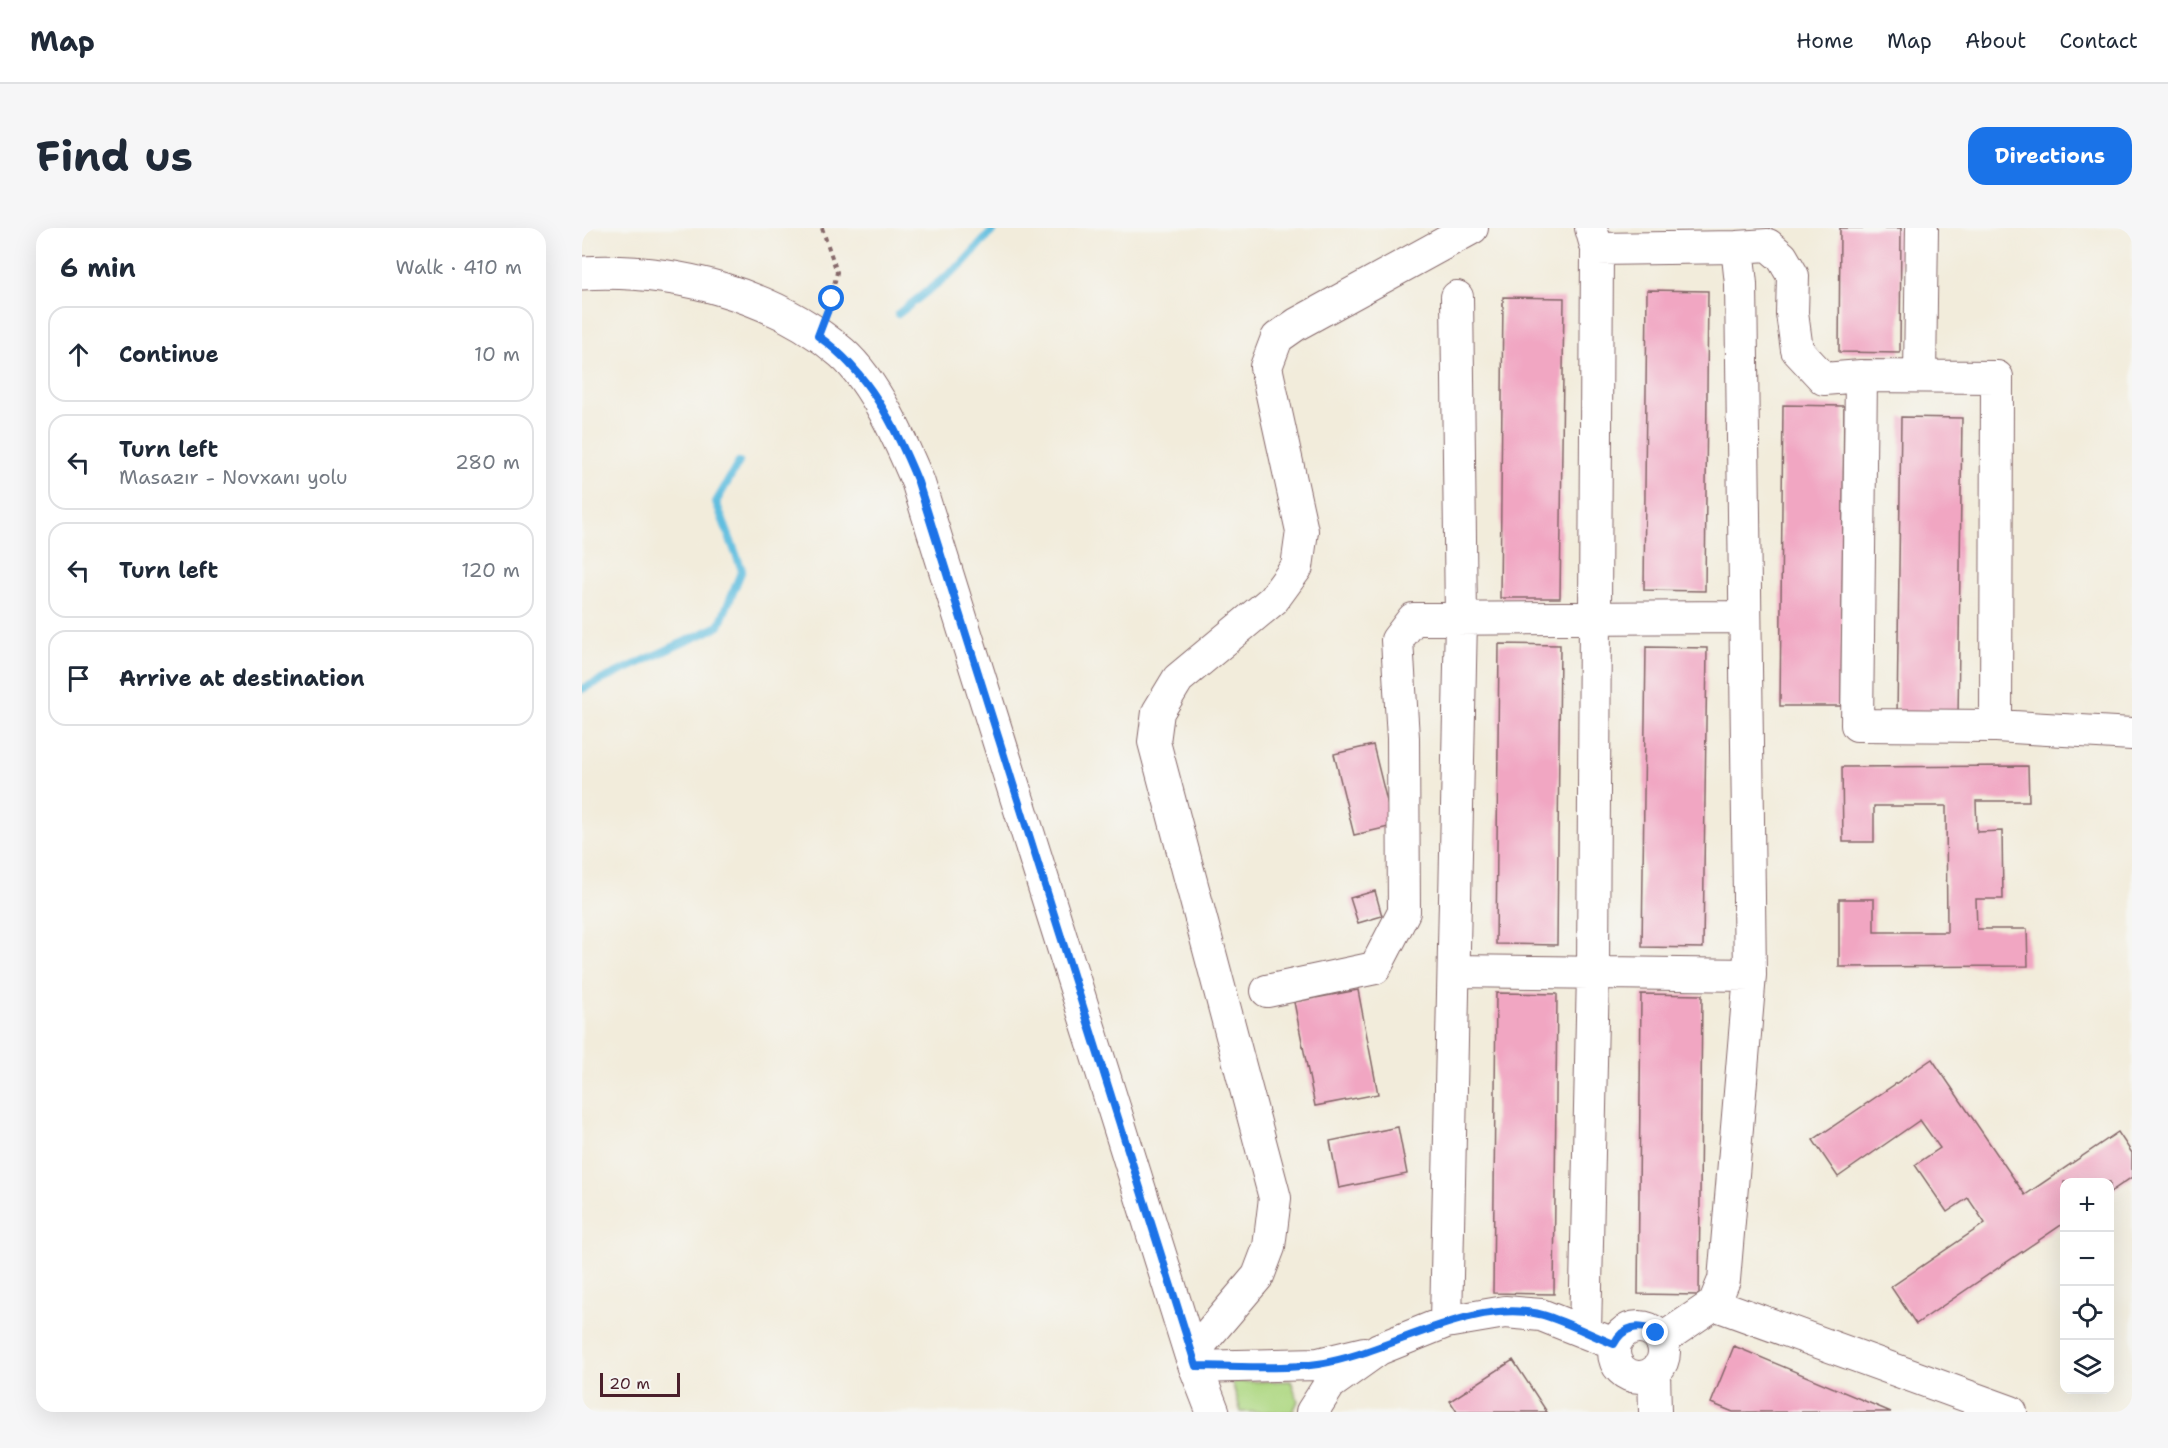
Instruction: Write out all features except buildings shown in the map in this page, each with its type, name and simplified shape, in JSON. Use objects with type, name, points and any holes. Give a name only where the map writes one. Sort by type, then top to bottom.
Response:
[{"type":"street","points":[[1193,1361],[1258,1276],[1269,1247],[1275,1198],[1154,742],[1158,712],[1178,679],[1273,600],[1297,567],[1302,531],[1266,367],[1277,338],[1297,324],[1472,228]]},
{"type":"street","points":[[1920,376],[1922,228]]},
{"type":"street","points":[[1585,1332],[1593,973],[1594,239],[1737,247],[1768,245],[1782,257],[1793,276],[1792,313],[1797,350],[1824,379],[1861,376],[1997,377],[1996,726]]},
{"type":"street","points":[[1661,1340],[1714,1304],[1724,1280],[1750,975],[1741,284],[1737,247]]},
{"type":"street","points":[[582,273],[639,274],[722,289],[793,320],[843,354],[874,394],[898,435],[918,482],[1193,1361],[1214,1412]]},
{"type":"street","points":[[1446,1322],[1461,619],[1457,297]]},
{"type":"street","points":[[1861,376],[1857,725],[1996,726],[2132,734]]},
{"type":"street","points":[[1267,991],[1375,968],[1404,912],[1403,738],[1397,640],[1413,619],[1745,617]]},
{"type":"street","points":[[1454,971],[1750,975]]},
{"type":"street","points":[[1714,1304],[2011,1412]]},
{"type":"street","points":[[1193,1361],[1318,1364],[1379,1349],[1446,1322],[1504,1312],[1542,1315],[1614,1344]]},
{"type":"street","points":[[1654,1372],[1640,1377],[1624,1372],[1614,1360],[1614,1344],[1624,1331],[1640,1326],[1656,1333],[1661,1340],[1663,1357],[1654,1372],[1655,1412]]},
{"type":"street","points":[[1312,1412],[1330,1384],[1379,1349]]},
{"type":"path","points":[[818,336],[832,299],[837,272],[822,228]]},
{"type":"green space","points":[[1291,1381],[1298,1401],[1293,1412],[1241,1412],[1232,1382]]},
{"type":"waterway","points":[[898,314],[962,264],[995,228]]},
{"type":"waterway","points":[[582,689],[719,626],[742,570],[716,502],[739,462]]},
{"type":"route","points":[[832,299],[818,336],[843,354],[874,394],[898,435],[918,482],[1196,1366],[1318,1364],[1379,1349],[1446,1322],[1504,1312],[1542,1315],[1614,1344],[1624,1331],[1632,1327],[1640,1326],[1656,1333]]}]
